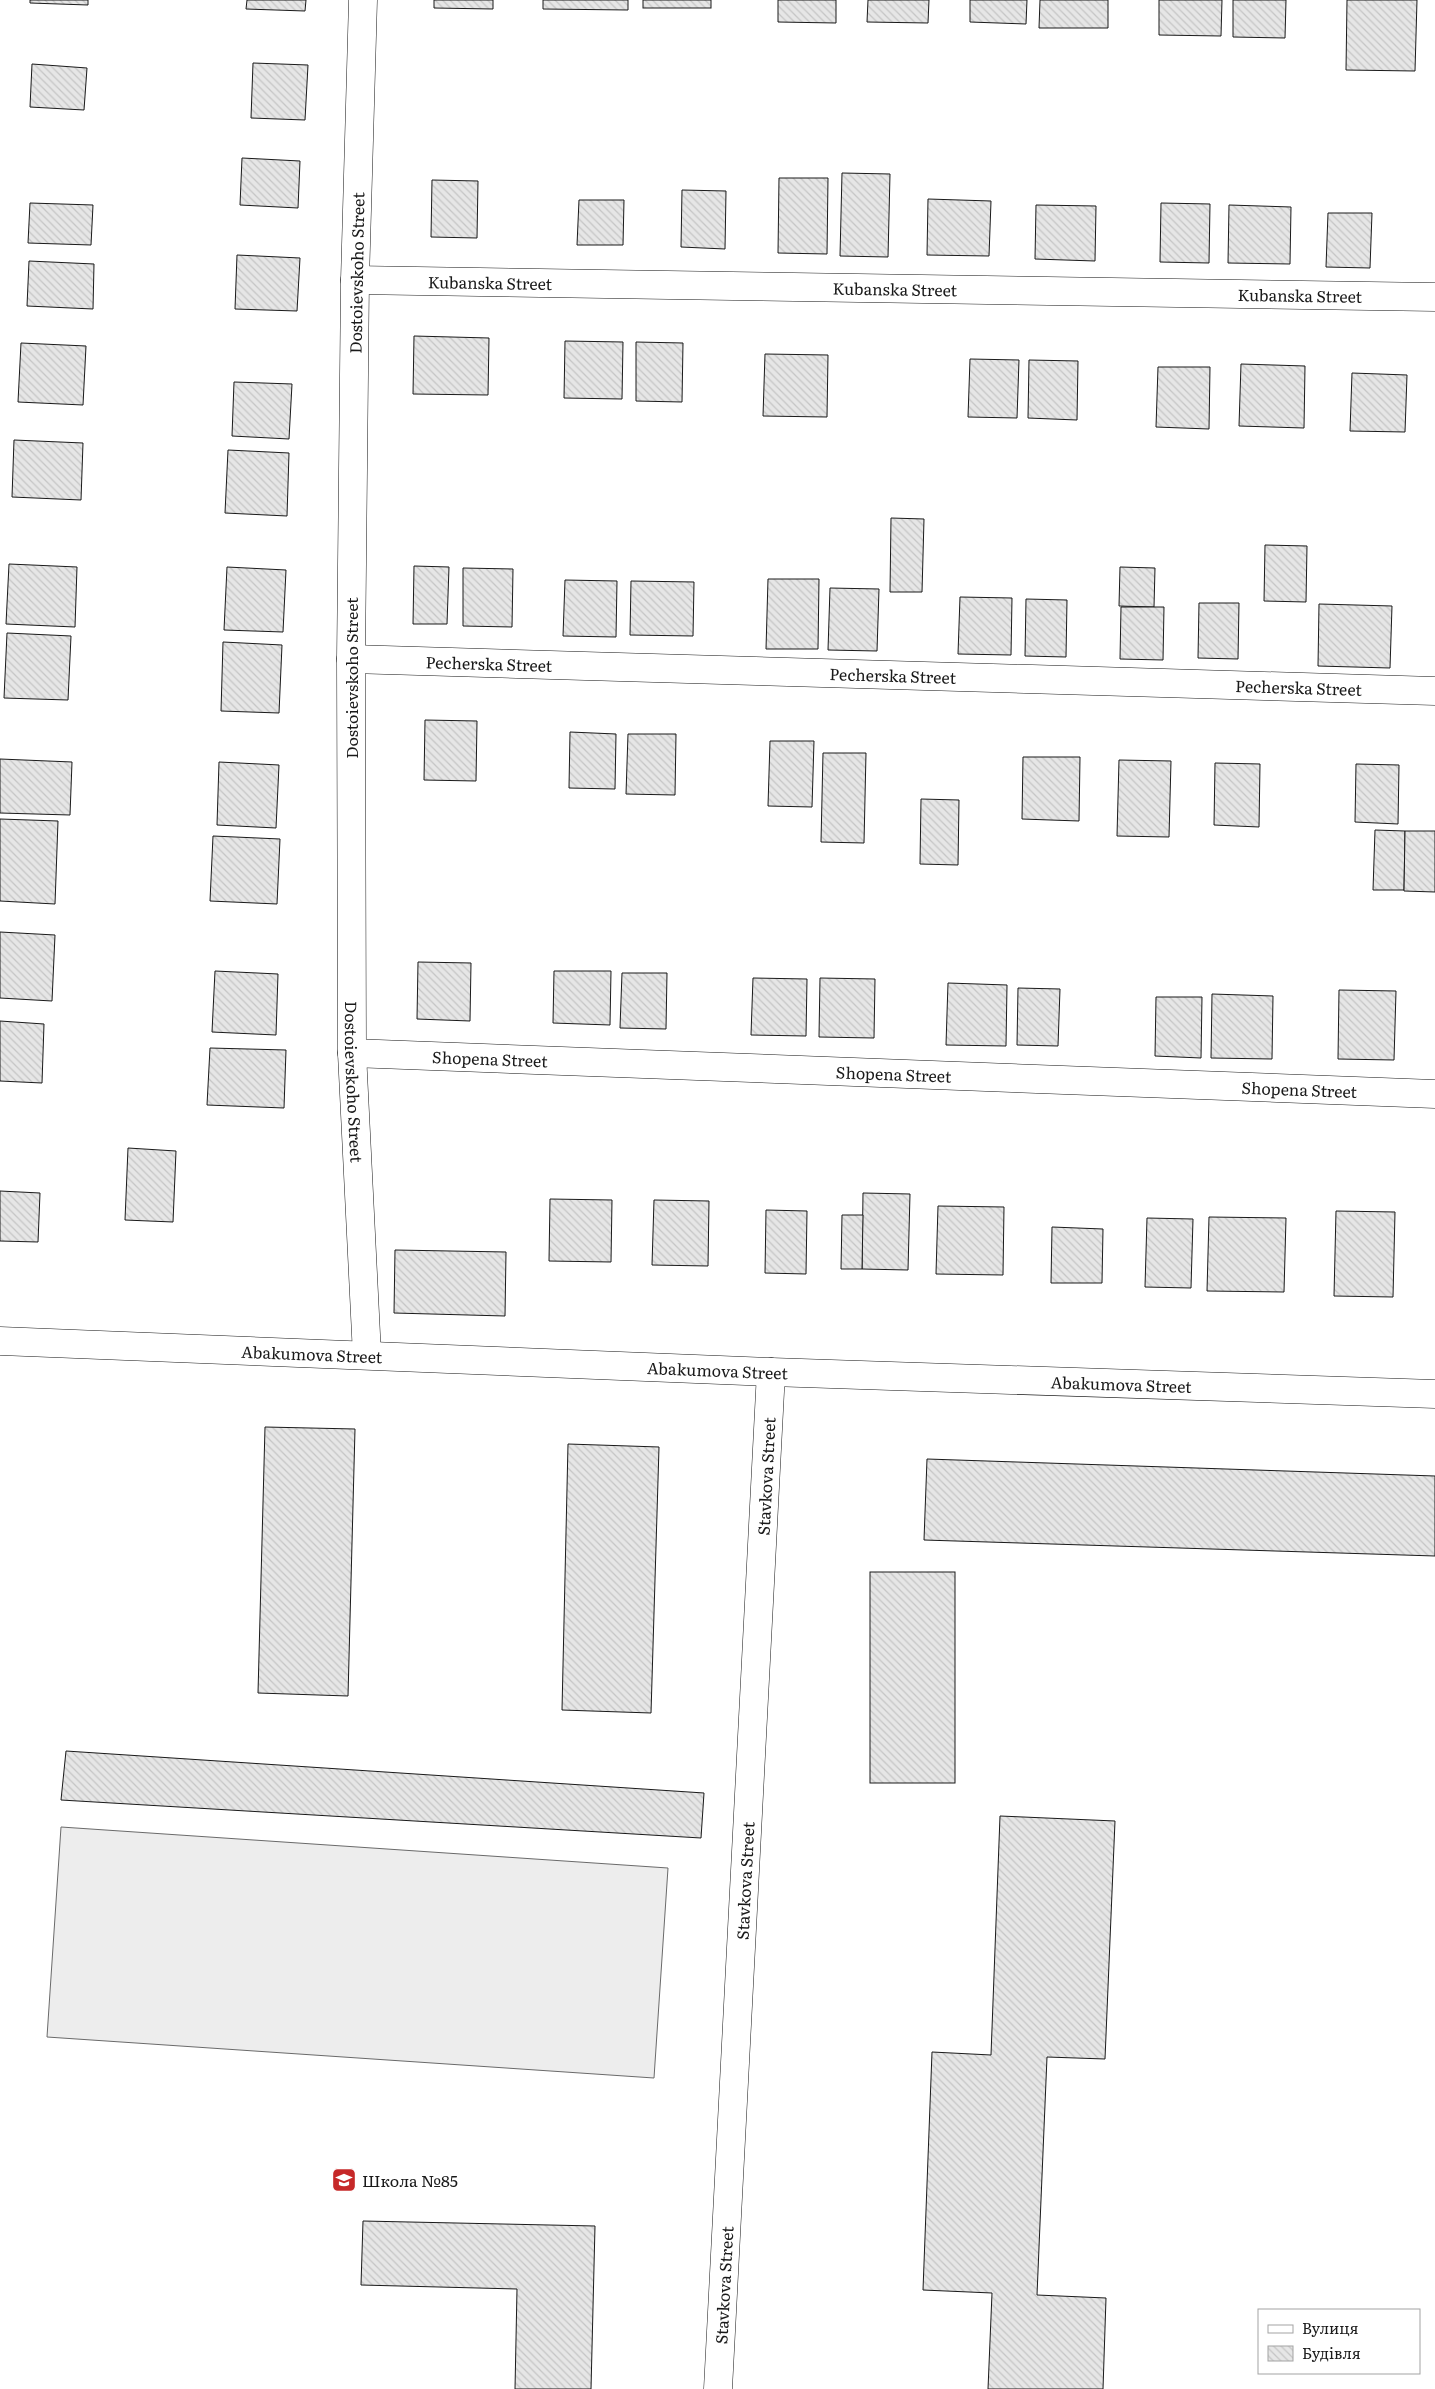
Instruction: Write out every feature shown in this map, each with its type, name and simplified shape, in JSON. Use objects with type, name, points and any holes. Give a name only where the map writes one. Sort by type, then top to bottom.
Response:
[{"type":"street","name":"Dostoievskoho Street","points":[[364,0],[356,280],[351,659],[352,1053],[367,1356]]},
{"type":"street","name":"Kubanska Street","points":[[356,280],[1435,297]]},
{"type":"street","name":"Pecherska Street","points":[[351,659],[1435,691]]},
{"type":"street","name":"Shopena Street","points":[[352,1053],[1435,1094]]},
{"type":"street","name":"Abakumova Street","points":[[0,1341],[772,1372],[1435,1394]]},
{"type":"street","name":"Stavkova Street","points":[[718,2389],[772,1372]]},
{"type":"shaded area","points":[[61,1827],[668,1868],[654,2078],[47,2037]]},
{"type":"building","points":[[30,0],[88,0],[88,5],[30,3]]},
{"type":"building","points":[[247,0],[306,0],[305,11],[246,9]]},
{"type":"building","points":[[434,0],[493,0],[493,9],[434,8]]},
{"type":"building","points":[[543,0],[628,0],[628,10],[543,9]]},
{"type":"building","points":[[643,0],[711,0],[711,8],[643,8]]},
{"type":"building","points":[[778,0],[836,0],[836,23],[778,22]]},
{"type":"building","points":[[868,0],[929,0],[928,23],[867,22]]},
{"type":"building","points":[[970,0],[1027,0],[1026,24],[970,22]]},
{"type":"building","points":[[1040,0],[1108,0],[1108,28],[1039,28]]},
{"type":"building","points":[[1159,0],[1222,0],[1221,36],[1159,35]]},
{"type":"building","points":[[1233,0],[1286,0],[1285,38],[1233,37]]},
{"type":"building","points":[[1347,0],[1417,0],[1415,71],[1346,70]]},
{"type":"building","points":[[253,63],[308,65],[305,120],[251,118]]},
{"type":"building","points":[[32,64],[87,68],[84,110],[30,107]]},
{"type":"building","points":[[242,158],[300,161],[298,208],[240,205]]},
{"type":"building","points":[[842,173],[890,174],[888,257],[840,256]]},
{"type":"building","points":[[779,178],[828,178],[827,254],[778,253]]},
{"type":"building","points":[[432,180],[478,181],[477,238],[431,237]]},
{"type":"building","points":[[682,190],[726,191],[725,249],[681,247]]},
{"type":"building","points":[[928,199],[991,201],[989,256],[927,255]]},
{"type":"building","points":[[579,200],[624,200],[623,245],[577,245]]},
{"type":"building","points":[[30,203],[93,205],[91,245],[28,243]]},
{"type":"building","points":[[1161,203],[1210,204],[1209,263],[1160,262]]},
{"type":"building","points":[[1036,205],[1096,206],[1095,261],[1035,259]]},
{"type":"building","points":[[1229,205],[1291,207],[1290,264],[1228,263]]},
{"type":"building","points":[[1328,213],[1372,213],[1370,268],[1326,267]]},
{"type":"building","points":[[237,255],[300,258],[297,311],[235,309]]},
{"type":"building","points":[[29,261],[94,264],[93,309],[27,306]]},
{"type":"building","points":[[414,336],[489,338],[488,395],[413,394]]},
{"type":"building","points":[[565,341],[623,342],[622,399],[564,398]]},
{"type":"building","points":[[636,342],[683,343],[682,402],[636,401]]},
{"type":"building","points":[[21,343],[86,346],[83,405],[18,402]]},
{"type":"building","points":[[765,354],[828,355],[827,417],[763,416]]},
{"type":"building","points":[[970,359],[1019,360],[1017,418],[968,417]]},
{"type":"building","points":[[1029,360],[1078,361],[1077,420],[1028,418]]},
{"type":"building","points":[[1241,364],[1305,366],[1304,428],[1239,426]]},
{"type":"building","points":[[1158,367],[1210,367],[1209,429],[1156,427]]},
{"type":"building","points":[[1352,373],[1407,375],[1405,432],[1350,431]]},
{"type":"building","points":[[234,382],[292,384],[289,439],[232,436]]},
{"type":"building","points":[[14,440],[83,443],[81,500],[12,497]]},
{"type":"building","points":[[228,450],[289,453],[287,516],[225,513]]},
{"type":"building","points":[[891,518],[924,519],[922,592],[890,592]]},
{"type":"building","points":[[1265,545],[1307,546],[1306,602],[1264,601]]},
{"type":"building","points":[[9,564],[77,567],[75,627],[6,624]]},
{"type":"building","points":[[414,566],[449,567],[447,624],[413,624]]},
{"type":"building","points":[[227,567],[286,570],[283,632],[224,630]]},
{"type":"building","points":[[1120,567],[1155,568],[1154,607],[1119,606]]},
{"type":"building","points":[[463,568],[513,569],[512,627],[463,626]]},
{"type":"building","points":[[768,579],[819,579],[818,649],[766,649]]},
{"type":"building","points":[[565,580],[617,581],[616,637],[563,636]]},
{"type":"building","points":[[631,581],[694,582],[693,636],[630,635]]},
{"type":"building","points":[[830,588],[879,589],[877,651],[828,650]]},
{"type":"building","points":[[960,597],[1012,598],[1011,655],[958,654]]},
{"type":"building","points":[[1026,599],[1067,600],[1066,657],[1025,656]]},
{"type":"building","points":[[1199,603],[1239,603],[1238,659],[1198,658]]},
{"type":"building","points":[[1319,604],[1392,606],[1390,668],[1318,666]]},
{"type":"building","points":[[1121,607],[1164,607],[1163,660],[1120,659]]},
{"type":"building","points":[[7,633],[71,636],[68,700],[4,698]]},
{"type":"building","points":[[223,642],[282,645],[279,713],[221,711]]},
{"type":"building","points":[[425,720],[477,721],[476,781],[424,780]]},
{"type":"building","points":[[570,732],[616,734],[615,789],[569,788]]},
{"type":"building","points":[[628,734],[676,734],[675,795],[626,794]]},
{"type":"building","points":[[770,741],[814,741],[812,807],[768,806]]},
{"type":"building","points":[[823,753],[866,753],[864,843],[821,842]]},
{"type":"building","points":[[1023,757],[1080,757],[1079,821],[1022,819]]},
{"type":"building","points":[[0,759],[72,762],[70,815],[0,813]]},
{"type":"building","points":[[1119,760],[1171,761],[1169,837],[1117,836]]},
{"type":"building","points":[[219,762],[279,765],[276,828],[217,825]]},
{"type":"building","points":[[1215,763],[1260,764],[1259,827],[1214,825]]},
{"type":"building","points":[[1356,764],[1399,765],[1398,824],[1355,822]]},
{"type":"building","points":[[921,799],[959,800],[958,865],[920,864]]},
{"type":"building","points":[[0,819],[58,821],[55,904],[0,901]]},
{"type":"building","points":[[1375,830],[1405,831],[1404,890],[1373,890]]},
{"type":"building","points":[[1405,831],[1435,831],[1435,892],[1404,891]]},
{"type":"building","points":[[213,836],[280,839],[277,904],[210,901]]},
{"type":"building","points":[[0,932],[55,935],[52,1001],[0,998]]},
{"type":"building","points":[[418,962],[471,963],[470,1021],[417,1019]]},
{"type":"building","points":[[215,971],[278,974],[276,1035],[212,1032]]},
{"type":"building","points":[[554,971],[611,971],[610,1025],[553,1023]]},
{"type":"building","points":[[622,973],[667,973],[666,1029],[620,1028]]},
{"type":"building","points":[[753,978],[807,979],[806,1036],[751,1035]]},
{"type":"building","points":[[820,978],[875,979],[874,1038],[819,1037]]},
{"type":"building","points":[[948,983],[1007,985],[1006,1046],[946,1045]]},
{"type":"building","points":[[1018,988],[1060,989],[1058,1046],[1017,1045]]},
{"type":"building","points":[[1339,990],[1396,991],[1394,1060],[1338,1059]]},
{"type":"building","points":[[1212,994],[1273,996],[1272,1059],[1211,1058]]},
{"type":"building","points":[[1156,997],[1202,997],[1201,1058],[1155,1056]]},
{"type":"building","points":[[0,1021],[44,1024],[42,1083],[0,1081]]},
{"type":"building","points":[[210,1048],[286,1050],[284,1108],[207,1105]]},
{"type":"building","points":[[128,1148],[176,1151],[173,1222],[125,1220]]},
{"type":"building","points":[[0,1191],[40,1193],[38,1242],[0,1241]]},
{"type":"building","points":[[863,1193],[910,1194],[908,1270],[862,1269]]},
{"type":"building","points":[[550,1199],[612,1200],[611,1262],[549,1261]]},
{"type":"building","points":[[654,1200],[709,1201],[708,1266],[652,1265]]},
{"type":"building","points":[[938,1206],[1004,1207],[1003,1275],[936,1274]]},
{"type":"building","points":[[766,1210],[807,1211],[806,1274],[765,1273]]},
{"type":"building","points":[[1336,1211],[1395,1212],[1393,1297],[1334,1296]]},
{"type":"building","points":[[842,1215],[863,1215],[862,1269],[841,1269]]},
{"type":"building","points":[[1209,1217],[1286,1218],[1284,1292],[1207,1291]]},
{"type":"building","points":[[1147,1218],[1193,1219],[1191,1288],[1145,1287]]},
{"type":"building","points":[[1052,1227],[1103,1229],[1102,1283],[1051,1283]]},
{"type":"building","points":[[395,1250],[506,1252],[505,1316],[394,1313]]},
{"type":"building","points":[[265,1427],[355,1429],[348,1696],[258,1693]]},
{"type":"building","points":[[568,1444],[659,1447],[651,1713],[562,1710]]},
{"type":"building","points":[[927,1459],[1435,1476],[1435,1556],[924,1540]]},
{"type":"building","points":[[870,1572],[955,1572],[955,1783],[870,1783]]},
{"type":"building","points":[[66,1751],[704,1793],[701,1838],[61,1800]]},
{"type":"building","points":[[1000,1816],[1115,1821],[1105,2059],[1047,2057],[1037,2295],[1106,2298],[1103,2389],[988,2389],[992,2293],[923,2290],[932,2052],[991,2055]]},
{"type":"building","points":[[363,2221],[595,2226],[591,2389],[515,2389],[517,2289],[361,2285]]},
{"type":"place","name":"Школа №85","points":[[344,2180]]}]
